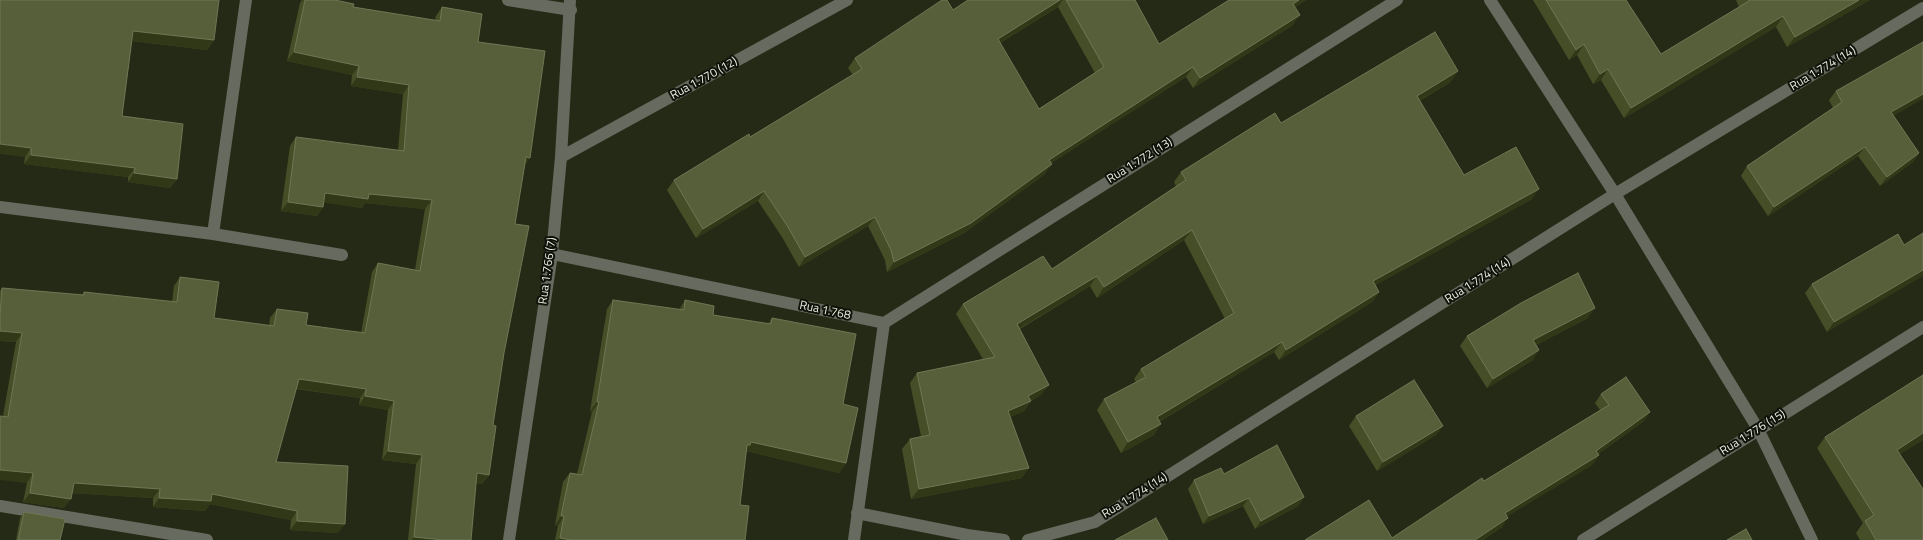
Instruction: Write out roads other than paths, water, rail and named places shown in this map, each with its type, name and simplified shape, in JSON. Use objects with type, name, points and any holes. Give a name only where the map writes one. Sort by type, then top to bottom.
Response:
[{"type":"street","points":[[213,234],[246,0]]},
{"type":"street","points":[[508,0],[571,5]]},
{"type":"street","name":"Rua 1.770 (12)","points":[[561,157],[847,0]]},
{"type":"street","name":"Rua 1.772 (13)","points":[[884,323],[1397,0]]},
{"type":"street","points":[[1490,0],[1616,194],[1758,429],[1812,540]]},
{"type":"street","name":"Rua 1.766 (7)","points":[[508,540],[552,254],[561,157],[571,5]]},
{"type":"street","name":"Rua 1.774 (14)","points":[[1028,540],[1094,522],[1616,194],[1923,8]]},
{"type":"street","points":[[0,207],[213,234],[342,255]]},
{"type":"street","name":"Rua 1.768","points":[[552,254],[884,323]]},
{"type":"street","points":[[854,540],[884,323]]},
{"type":"street","name":"Rua 1.776 (15)","points":[[1583,540],[1923,327]]},
{"type":"street","points":[[0,506],[207,540]]},
{"type":"street","points":[[857,513],[967,535],[1004,540]]}]
